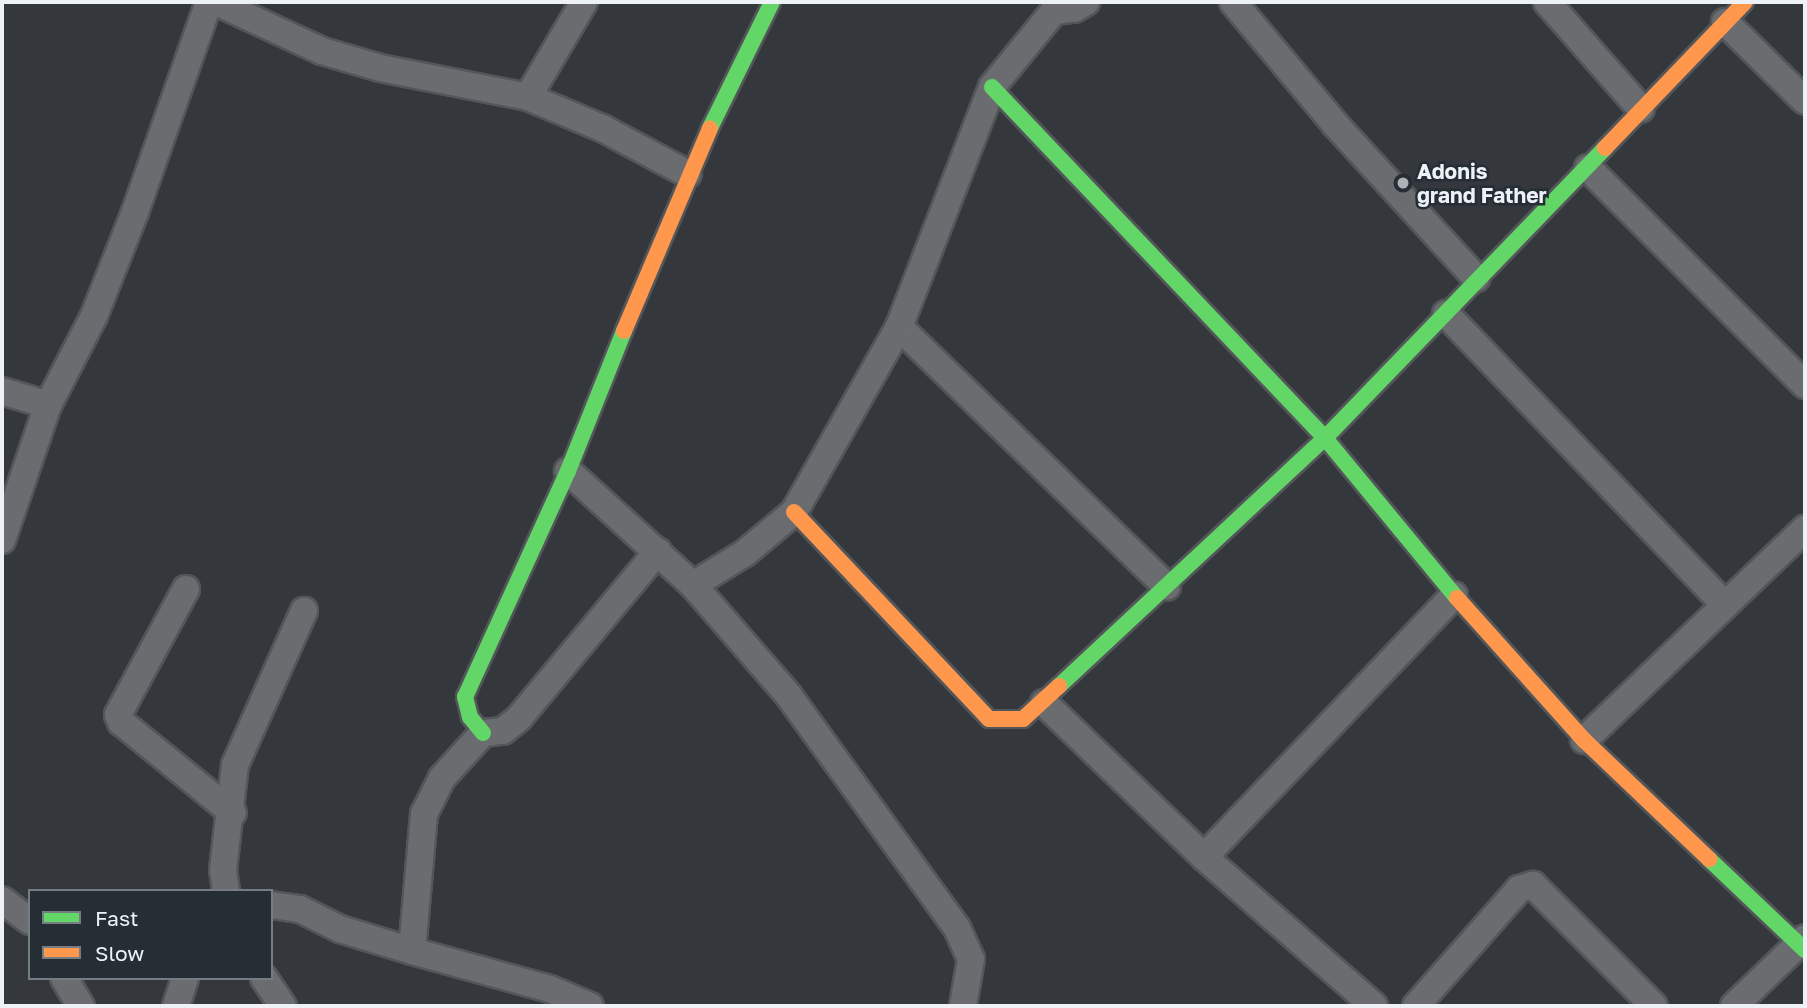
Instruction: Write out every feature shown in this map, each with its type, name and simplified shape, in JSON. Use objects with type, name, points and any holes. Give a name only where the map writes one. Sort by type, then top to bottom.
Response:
[{"type":"street","points":[[2,540],[48,405],[94,316],[209,2]]},
{"type":"street","points":[[216,2],[322,51],[380,68],[528,97],[604,129],[688,174]]},
{"type":"street","points":[[528,97],[584,2]]},
{"type":"street","points":[[483,733],[470,717],[465,698],[568,471],[688,174],[772,2]]},
{"type":"street","points":[[693,585],[745,553],[794,512],[899,327],[992,87],[1053,7],[1074,9],[1086,2]]},
{"type":"street","points":[[1233,2],[1335,124],[1476,278]]},
{"type":"street","points":[[1547,2],[1641,109]]},
{"type":"street","points":[[794,512],[989,719],[1023,719],[1044,703],[1325,438],[1446,314],[1476,278],[1588,168],[1745,2]]},
{"type":"street","points":[[1726,22],[1805,101]]},
{"type":"street","points":[[992,87],[1325,438],[1454,596],[1584,740],[1803,944],[1734,1006]]},
{"type":"street","points":[[1588,168],[1805,385]]},
{"type":"street","points":[[1446,314],[1725,605]]},
{"type":"street","points":[[899,327],[1167,587]]},
{"type":"street","points":[[2,391],[48,405]]},
{"type":"street","points":[[568,471],[693,585],[789,696],[957,928],[971,959],[963,1006]]},
{"type":"street","points":[[1584,740],[1805,529]]},
{"type":"street","points":[[412,951],[424,814],[442,778],[483,733],[503,731],[519,719],[658,551]]},
{"type":"street","points":[[186,589],[118,715],[121,722],[233,813]]},
{"type":"street","points":[[1203,858],[1454,596]]},
{"type":"street","points":[[226,889],[223,870],[233,813],[235,765],[304,611]]},
{"type":"street","points":[[1044,703],[1203,858],[1374,1006]]},
{"type":"street","points":[[1416,1006],[1519,889],[1532,885],[1654,1006]]},
{"type":"street","points":[[2,900],[28,920]]},
{"type":"street","points":[[273,905],[300,909],[340,929],[547,998],[590,1006]]},
{"type":"street","points":[[65,980],[80,1006]]},
{"type":"street","points":[[176,1006],[184,980]]},
{"type":"street","points":[[265,980],[283,1006]]},
{"type":"traffic: fast","points":[[710,128],[772,2]]},
{"type":"traffic: fast","points":[[992,87],[1325,438],[1457,598]]},
{"type":"traffic: fast","points":[[1059,686],[1325,438],[1605,148]]},
{"type":"traffic: fast","points":[[483,733],[470,717],[465,697],[568,471],[624,331]]},
{"type":"traffic: fast","points":[[1709,859],[1805,950]]},
{"type":"traffic: slow","points":[[1605,148],[1745,2]]},
{"type":"traffic: slow","points":[[624,331],[710,128]]},
{"type":"traffic: slow","points":[[794,512],[989,719],[1023,719],[1059,686]]},
{"type":"traffic: slow","points":[[1457,598],[1584,740],[1709,859]]},
{"type":"place","name":"Adonis grand Father","points":[[1403,183]]}]
